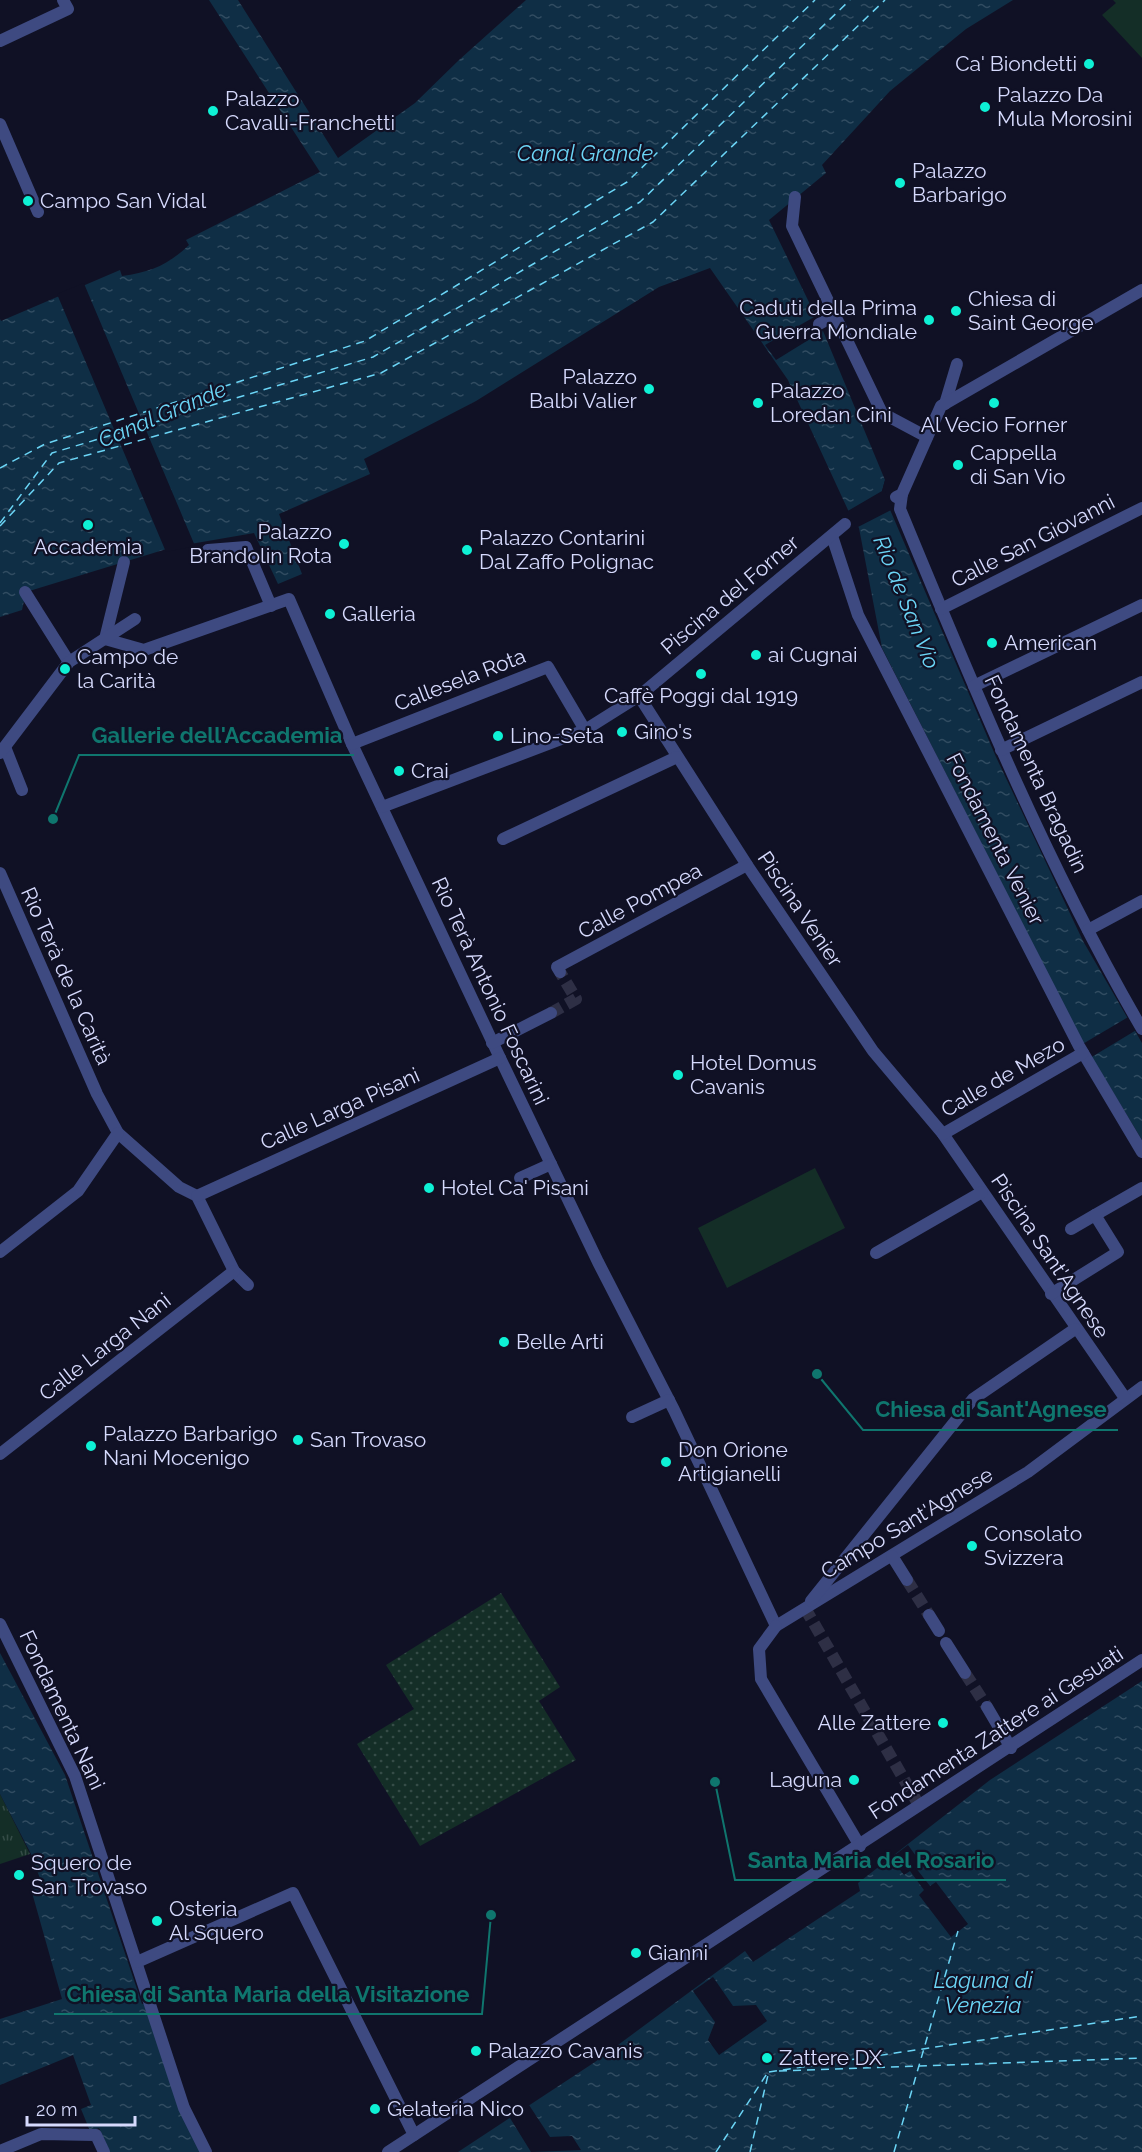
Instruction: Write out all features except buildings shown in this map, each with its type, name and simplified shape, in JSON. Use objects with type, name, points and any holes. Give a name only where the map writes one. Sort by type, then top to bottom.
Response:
[{"type":"street","points":[[0,41],[68,9],[63,0]]},
{"type":"street","points":[[0,124],[5,150],[38,212]]},
{"type":"street","points":[[795,197],[792,226],[882,413],[927,437],[945,404],[957,364]]},
{"type":"street","points":[[945,404],[1142,290]]},
{"type":"street","points":[[819,324],[836,315]]},
{"type":"street","name":"Fondamenta Bragadin","points":[[927,437],[897,496],[900,509],[1002,750],[1088,930],[1142,1029]]},
{"type":"street","name":"Calle San Giovanni","points":[[941,609],[1142,508]]},
{"type":"street","name":"Piscina del Forner","points":[[382,807],[585,730],[639,696],[845,524]]},
{"type":"street","name":"Fondamenta Venier","points":[[831,536],[858,615],[1083,1053],[1142,1152]]},
{"type":"street","points":[[105,639],[144,650],[271,606],[246,547],[208,550]]},
{"type":"street","points":[[105,639],[124,562]]},
{"type":"street","points":[[26,592],[69,662]]},
{"type":"street","name":"Rio Terà Antonio Foscarini","points":[[271,606],[289,599],[352,744],[492,1043],[672,1405]]},
{"type":"street","points":[[974,686],[1142,606]]},
{"type":"street","points":[[22,790],[3,750],[69,662],[135,618]]},
{"type":"street","name":"Callesela Rota","points":[[352,744],[548,667],[585,730]]},
{"type":"street","points":[[1002,750],[1142,682]]},
{"type":"street","name":"Piscina Venier","points":[[639,696],[747,865],[873,1051],[943,1134]]},
{"type":"street","points":[[503,839],[678,757]]},
{"type":"street","name":"Calle Pompea","points":[[560,972],[557,967],[747,865]]},
{"type":"street","name":"Rio Terà de la Carità","points":[[0,873],[97,1094],[118,1133]]},
{"type":"street","points":[[1088,930],[1142,901]]},
{"type":"street","points":[[492,1043],[551,1013]]},
{"type":"street","name":"Calle de Mezo","points":[[943,1134],[1083,1053]]},
{"type":"street","name":"Calle Larga Pisani","points":[[197,1196],[500,1058]]},
{"type":"street","points":[[0,1252],[78,1191],[118,1133],[179,1187],[197,1196],[234,1271],[248,1285]]},
{"type":"street","name":"Piscina Sant'Agnese","points":[[943,1134],[1075,1329],[1125,1398]]},
{"type":"street","points":[[520,1178],[551,1164]]},
{"type":"street","points":[[1071,1229],[1142,1188]]},
{"type":"street","points":[[876,1253],[982,1192]]},
{"type":"street","points":[[1051,1294],[1118,1252],[1095,1215]]},
{"type":"street","name":"Calle Larga Nani","points":[[0,1454],[234,1271]]},
{"type":"street","name":"Campo Sant'Agnese","points":[[805,1608],[973,1399],[1075,1329]]},
{"type":"street","name":"Campo Sant'Agnese","points":[[861,1846],[761,1679],[759,1649],[776,1626],[1028,1472],[1142,1387]]},
{"type":"street","points":[[632,1417],[672,1405],[776,1626]]},
{"type":"street","points":[[892,1556],[907,1580]]},
{"type":"street","points":[[929,1615],[939,1631]]},
{"type":"street","name":"Fondamenta Nani","points":[[0,1624],[75,1776],[184,2108],[206,2152]]},
{"type":"street","points":[[946,1643],[965,1673]]},
{"type":"street","name":"Fondamenta Zattere ai Gesuati","points":[[388,2152],[861,1846],[1142,1660]]},
{"type":"street","points":[[987,1707],[1011,1748]]},
{"type":"street","points":[[137,1962],[293,1893],[414,2134]]},
{"type":"street","points":[[0,2151],[41,2134],[96,2135],[104,2152]]},
{"type":"green space","points":[[1113,0],[1142,0],[1142,58],[1102,15],[1116,3]]},
{"type":"green space","points":[[815,1168],[845,1228],[727,1288],[698,1228]]},
{"type":"green space","points":[[501,1593],[560,1687],[539,1701],[576,1760],[420,1846],[357,1744],[414,1709],[386,1665]]},
{"type":"green space","points":[[0,1794],[30,1854],[0,1864]]},
{"type":"water","name":"Canal Grande","points":[[209,0],[238,0],[338,158],[415,103],[526,0],[1013,0],[966,29],[890,91],[822,165],[826,173],[769,220],[823,331],[885,480],[882,491],[996,757],[1083,941],[1142,1043],[1142,1140],[1082,1041],[882,648],[859,528],[848,510],[788,380],[710,268],[659,287],[476,401],[364,459],[370,474],[279,514],[302,574],[278,584],[254,533],[173,547],[26,592],[22,610],[0,617],[0,319],[1,321],[120,270],[122,276],[158,266],[174,258],[189,245],[186,240],[320,172]]},
{"type":"water","points":[[0,1653],[65,1775],[142,2004],[147,2003],[200,2152],[110,2152],[99,2128],[90,2131],[81,2109],[91,2105],[73,2055],[0,2085],[0,2019],[62,1999],[31,1889],[42,1884],[31,1854],[0,1794]]},
{"type":"water","name":"Laguna di Venezia","points":[[1142,1681],[1142,2152],[458,2152],[595,2062],[745,1951],[753,1962],[860,1891],[858,1883],[990,1780]]},
{"type":"pier","points":[[84,283],[195,546],[166,552],[57,294]]},
{"type":"pier","points":[[816,316],[823,331],[776,360],[765,345]]},
{"type":"pier","points":[[885,480],[885,491],[893,509],[856,528],[846,512],[882,491]]},
{"type":"pier","points":[[1130,1016],[1138,1029],[1090,1058],[1081,1045]]},
{"type":"pier","points":[[908,1845],[921,1863],[915,1867],[930,1886],[936,1882],[968,1924],[951,1937],[919,1895],[924,1890],[910,1871],[904,1875],[891,1858]]},
{"type":"pier","points":[[713,1977],[733,2006],[756,2005],[767,2021],[719,2055],[708,2040],[715,2022],[693,1991]]},
{"type":"pier","points":[[529,2105],[550,2137],[572,2136],[581,2150],[531,2152],[510,2118]]},
{"type":"ferry route","points":[[0,468],[45,444],[365,341],[627,182],[815,0]]},
{"type":"ferry route","points":[[0,523],[52,453],[373,357],[640,202],[850,0]]},
{"type":"ferry route","points":[[0,526],[59,463],[381,373],[653,222],[885,0]]},
{"type":"ferry route","points":[[894,2152],[958,1931]]},
{"type":"ferry route","points":[[769,2072],[1142,2016]]},
{"type":"ferry route","points":[[779,2071],[1142,2058]]},
{"type":"ferry route","points":[[716,2152],[768,2072]]},
{"type":"ferry route","points":[[750,2152],[768,2075]]},
{"type":"tunnel","points":[[551,1013],[576,999],[560,972]]},
{"type":"tunnel","points":[[907,1580],[929,1615]]},
{"type":"tunnel","points":[[805,1608],[920,1807]]},
{"type":"tunnel","points":[[965,1673],[987,1707]]},
{"type":"place","name":"Ca' Biondetti","points":[[1089,64]]},
{"type":"place","name":"Palazzo Da Mula Morosini","points":[[985,107]]},
{"type":"place","name":"Palazzo Cavalli-Franchetti","points":[[213,111]]},
{"type":"place","name":"Palazzo Barbarigo","points":[[900,183]]},
{"type":"place","name":"Campo San Vidal","points":[[28,201]]},
{"type":"place","name":"Chiesa di Saint George","points":[[956,311]]},
{"type":"place","name":"Caduti della Prima Guerra Mondiale","points":[[929,320]]},
{"type":"place","name":"Palazzo Balbi Valier","points":[[649,389]]},
{"type":"place","name":"Palazzo Loredan Cini","points":[[758,403]]},
{"type":"place","name":"Al Vecio Forner","points":[[994,403]]},
{"type":"place","name":"Cappella di San Vio","points":[[958,465]]},
{"type":"place","name":"Accademia","points":[[88,525]]},
{"type":"place","name":"Palazzo Brandolin Rota","points":[[344,544]]},
{"type":"place","name":"Palazzo Contarini Dal Zaffo Polignac","points":[[467,550]]},
{"type":"place","name":"Galleria","points":[[330,614]]},
{"type":"place","name":"American","points":[[992,643]]},
{"type":"place","name":"ai Cugnai","points":[[756,655]]},
{"type":"place","name":"Campo de la Carità","points":[[65,669]]},
{"type":"place","name":"Caffè Poggi dal 1919","points":[[701,674]]},
{"type":"place","name":"Gino's","points":[[622,732]]},
{"type":"place","name":"Lino-Seta","points":[[498,736]]},
{"type":"place","name":"Crai","points":[[399,771]]},
{"type":"place","name":"Gallerie dell'Accademia","points":[[53,819]]},
{"type":"place","name":"Hotel Domus Cavanis","points":[[678,1075]]},
{"type":"place","name":"Hotel Ca' Pisani","points":[[429,1188]]},
{"type":"place","name":"Belle Arti","points":[[504,1342]]},
{"type":"place","name":"Chiesa di Sant'Agnese","points":[[817,1374]]},
{"type":"place","name":"San Trovaso","points":[[298,1440]]},
{"type":"place","name":"Palazzo Barbarigo Nani Mocenigo","points":[[91,1446]]},
{"type":"place","name":"Don Orione Artigianelli","points":[[666,1462]]},
{"type":"place","name":"Consolato Svizzera","points":[[972,1546]]},
{"type":"place","name":"Alle Zattere","points":[[943,1723]]},
{"type":"place","name":"Laguna","points":[[854,1780]]},
{"type":"place","name":"Santa Maria del Rosario","points":[[715,1782]]},
{"type":"place","name":"Squero de San Trovaso","points":[[19,1875]]},
{"type":"place","name":"Chiesa di Santa Maria della Visitazione","points":[[491,1915]]},
{"type":"place","name":"Osteria Al Squero","points":[[157,1921]]},
{"type":"place","name":"Gianni","points":[[636,1953]]},
{"type":"place","name":"Palazzo Cavanis","points":[[476,2051]]},
{"type":"place","name":"Zattere DX","points":[[767,2058]]},
{"type":"place","name":"Gelateria Nico","points":[[375,2109]]},
{"type":"water label","name":"Rio de San Vio","points":[[907,602]]}]
